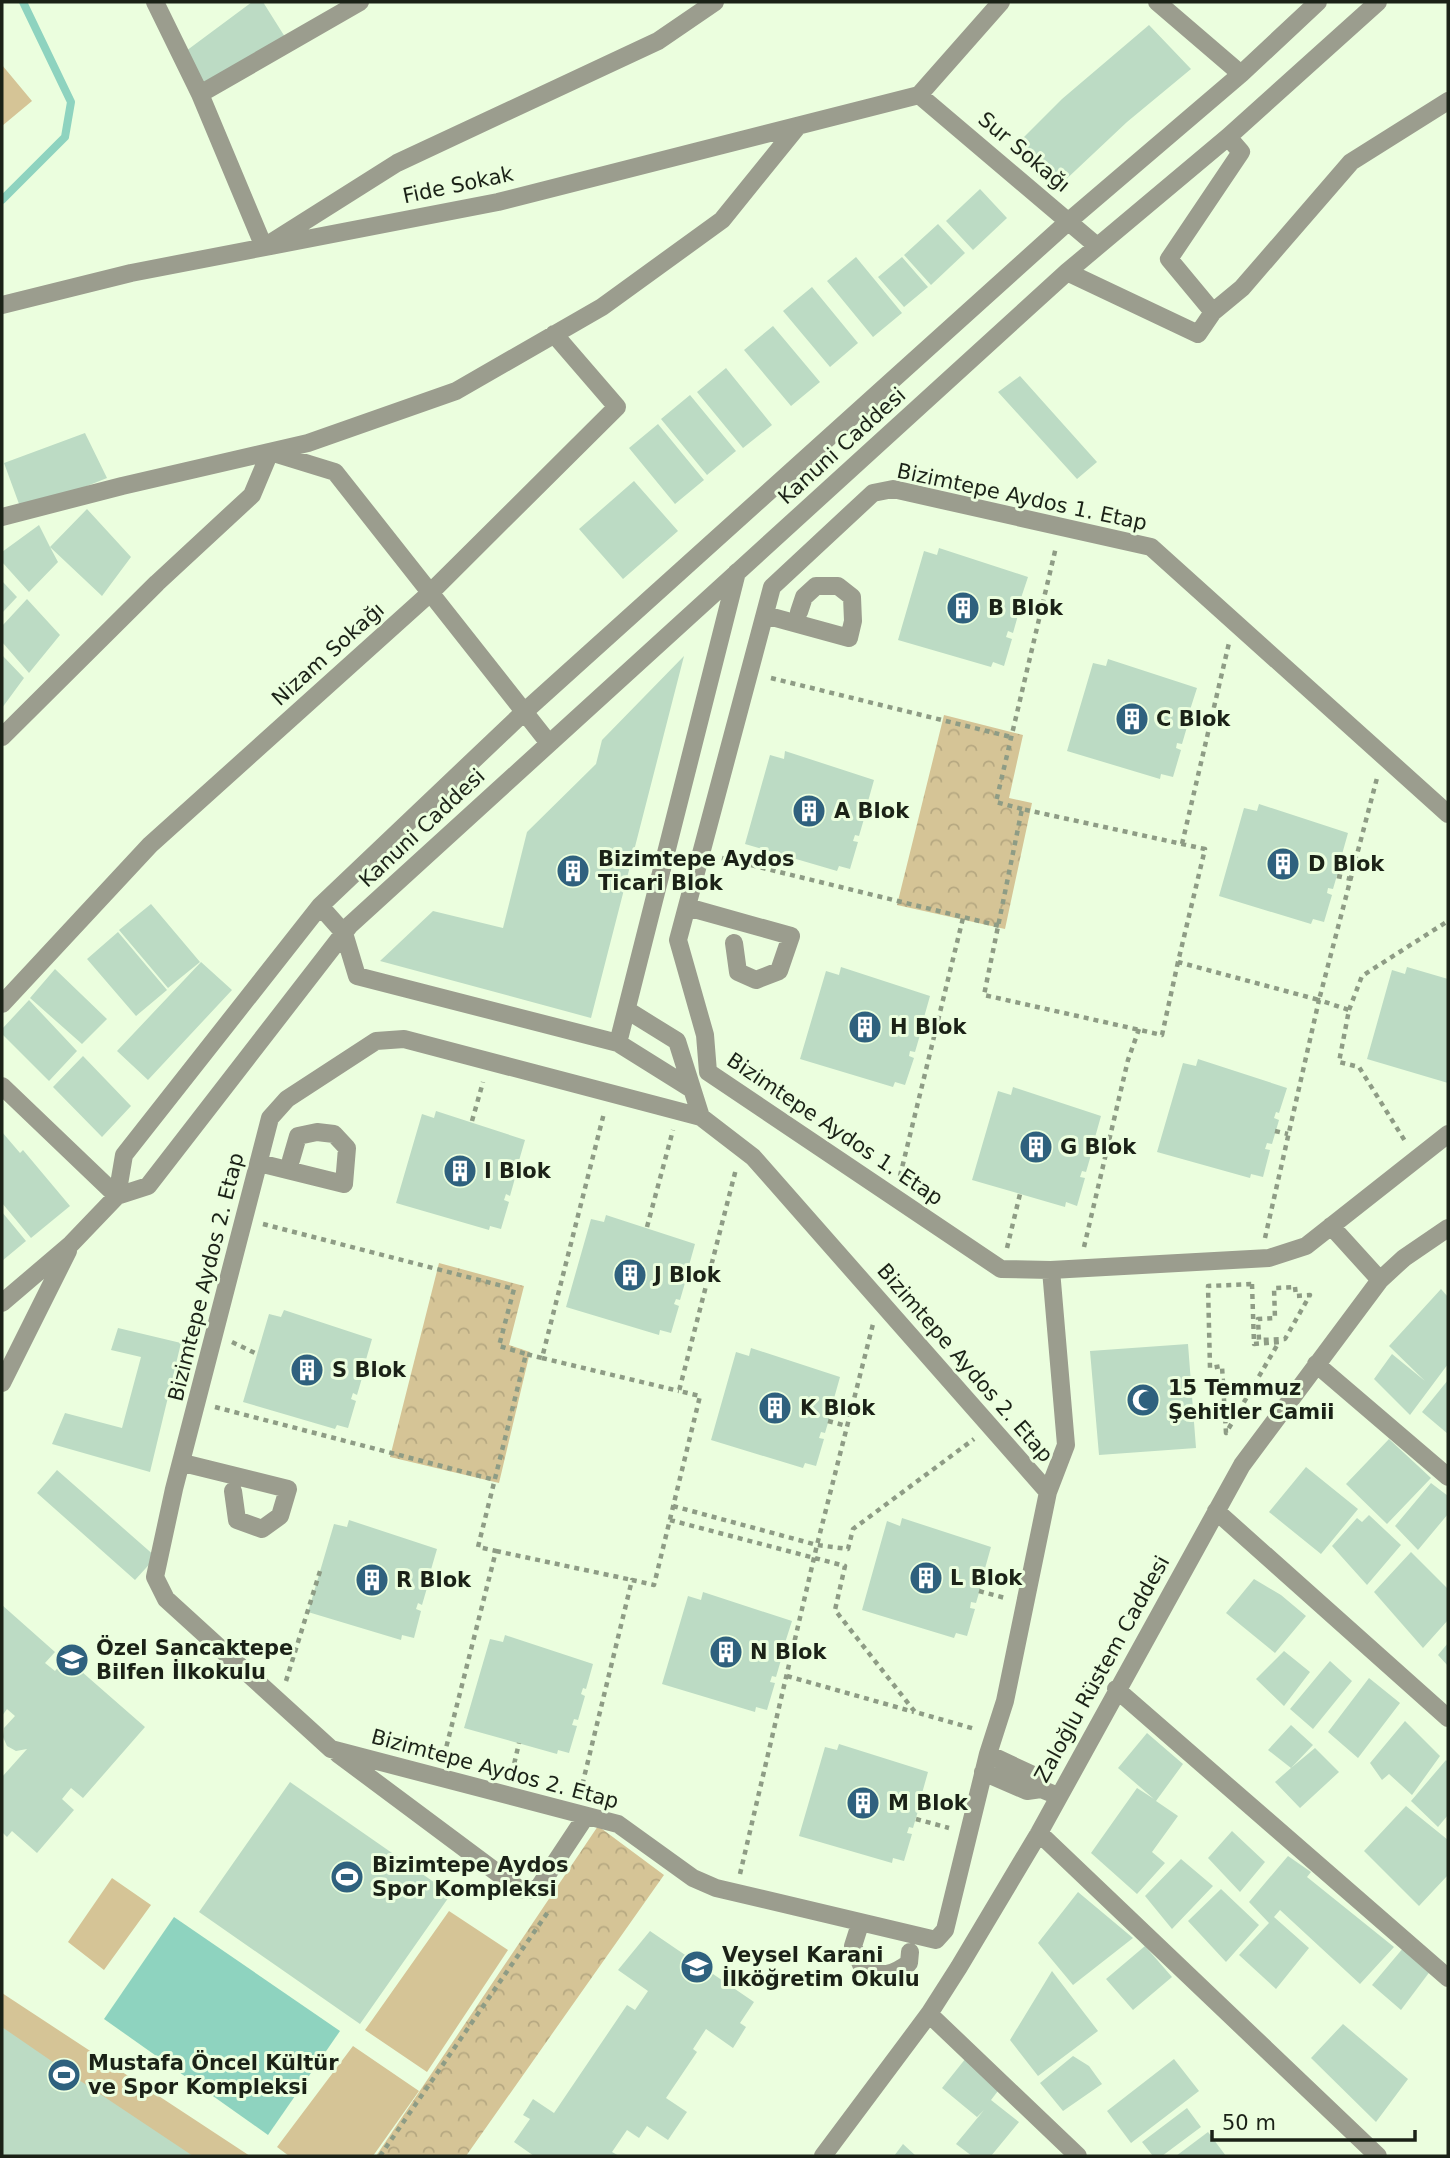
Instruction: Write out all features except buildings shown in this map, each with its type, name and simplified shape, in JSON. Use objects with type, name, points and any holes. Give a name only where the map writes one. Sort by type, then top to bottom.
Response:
[{"type":"street","points":[[155,2],[200,94],[264,247],[397,163],[658,41],[715,2]]},
{"type":"street","points":[[200,94],[360,2]]},
{"type":"street","points":[[919,95],[1001,2]]},
{"type":"street","points":[[1157,2],[1241,74]]},
{"type":"street","name":"Kanuni Caddesi","points":[[117,1196],[124,1154],[320,906],[523,713],[1070,220],[1241,74],[1318,2]]},
{"type":"street","name":"Kanuni Caddesi","points":[[2,1303],[71,1244],[117,1196],[148,1186],[344,933],[548,742],[1067,272],[1227,137],[1378,2]]},
{"type":"street","name":"Fide Sokak","points":[[2,306],[131,273],[498,202],[919,95]]},
{"type":"street","name":"Sur Sokağı","points":[[919,95],[1070,220],[1097,246]]},
{"type":"street","points":[[1067,272],[1198,334],[1213,312],[1242,288],[1351,162],[1448,101]]},
{"type":"street","points":[[2,517],[308,443],[456,391],[602,307],[722,219],[797,126]]},
{"type":"street","points":[[1213,312],[1169,259],[1241,152],[1227,137]]},
{"type":"street","name":"Nizam Sokağı","points":[[2,1004],[150,845],[429,594],[617,407],[554,334]]},
{"type":"street","points":[[270,452],[335,472],[548,742]]},
{"type":"street","points":[[2,737],[157,583],[252,495],[270,452]]},
{"type":"street","name":"Bizimtepe Aydos 1. Etap","points":[[1001,1269],[708,1072],[705,1035],[678,940],[772,587],[873,493],[893,489],[1151,547],[1448,814]]},
{"type":"street","points":[[618,1043],[737,572]]},
{"type":"street","points":[[765,615],[849,638],[853,621],[852,597],[838,586],[816,586],[804,597],[799,612]]},
{"type":"street","points":[[320,906],[344,933],[357,976],[618,1043],[690,1088]]},
{"type":"street","points":[[687,907],[791,936],[779,971],[756,981],[738,972],[734,943]]},
{"type":"street","points":[[627,1010],[677,1041],[701,1117]]},
{"type":"street","name":"Bizimtepe Aydos 2. Etap","points":[[404,1039],[489,1060],[701,1117],[741,1147],[880,1300],[1048,1492],[1005,1701],[983,1772],[945,1930],[936,1940],[860,1924],[693,1878],[618,1824],[331,1749],[166,1599],[155,1577],[270,1118],[287,1099],[376,1041],[404,1039]]},
{"type":"street","points":[[690,1088],[708,1072]]},
{"type":"street","points":[[2,1086],[117,1196]]},
{"type":"street","points":[[259,1163],[344,1184],[347,1148],[334,1134],[317,1132],[298,1136],[291,1160]]},
{"type":"street","points":[[1001,1269],[1051,1270],[1260,1258],[1306,1246],[1448,1134]]},
{"type":"street","points":[[1331,1226],[1380,1280]]},
{"type":"street","name":"Zaloğlu Rüstem Caddesi","points":[[823,2156],[929,2014],[1039,1833],[1116,1689],[1242,1465],[1380,1280],[1404,1258],[1448,1228]]},
{"type":"street","points":[[2,1383],[71,1244]]},
{"type":"street","points":[[1048,1492],[1066,1445],[1051,1270]]},
{"type":"street","points":[[1316,1364],[1448,1477]]},
{"type":"street","points":[[183,1463],[288,1489],[279,1516],[262,1529],[237,1521],[233,1491]]},
{"type":"street","points":[[1216,1511],[1448,1718]]},
{"type":"street","points":[[1116,1689],[1448,1978]]},
{"type":"street","points":[[331,1749],[519,1889],[537,1889],[581,1814]]},
{"type":"street","points":[[988,1754],[1034,1785],[1058,1796]]},
{"type":"street","points":[[983,1772],[1034,1785]]},
{"type":"street","points":[[1039,1833],[1378,2156]]},
{"type":"street","points":[[860,1924],[853,1946],[863,1969],[881,1976],[898,1972],[909,1963],[910,1952]]},
{"type":"street","points":[[929,2014],[1078,2156]]},
{"type":"path","points":[[1022,809],[984,995],[1162,1035],[1205,849],[996,802],[1061,527]]},
{"type":"path","points":[[1182,844],[1234,622]]},
{"type":"path","points":[[750,672],[1011,737]]},
{"type":"path","points":[[1252,1284],[1208,1286],[1210,1368],[1222,1366],[1226,1433],[1279,1342],[1254,1344],[1256,1329],[1258,1318],[1275,1318],[1274,1288],[1295,1287],[1296,1296],[1310,1295],[1285,1339],[1259,1340],[1256,1329],[1252,1284],[1319,1000],[1383,755]]},
{"type":"path","points":[[701,853],[1000,926]]},
{"type":"path","points":[[1337,876],[1351,879]]},
{"type":"path","points":[[894,1197],[963,918]]},
{"type":"path","points":[[1416,1159],[1359,1067],[1339,1062],[1349,1010],[1362,976],[1448,921]]},
{"type":"path","points":[[1178,962],[1349,1010]]},
{"type":"path","points":[[1079,1268],[1128,1060],[1139,1029]]},
{"type":"path","points":[[472,1121],[489,1060]]},
{"type":"path","points":[[542,1358],[610,1091]]},
{"type":"path","points":[[646,1227],[678,1110]]},
{"type":"path","points":[[1275,1131],[1288,1134]]},
{"type":"path","points":[[679,1391],[741,1147]]},
{"type":"path","points":[[1001,1269],[1020,1194]]},
{"type":"path","points":[[243,1219],[514,1289],[499,1346],[700,1396],[654,1585],[478,1547],[526,1354]]},
{"type":"path","points":[[736,1892],[817,1545],[880,1300]]},
{"type":"path","points":[[197,1403],[495,1480]]},
{"type":"path","points":[[828,1421],[847,1426]]},
{"type":"path","points":[[673,1506],[817,1545],[848,1549],[853,1529],[991,1427]]},
{"type":"path","points":[[670,1520],[845,1566],[835,1610],[915,1712]]},
{"type":"path","points":[[438,1777],[496,1552]]},
{"type":"path","points":[[279,1702],[321,1568]]},
{"type":"path","points":[[581,1814],[632,1580]]},
{"type":"path","points":[[780,1664],[789,1666]]},
{"type":"path","points":[[787,1676],[994,1734]]},
{"type":"path","points":[[508,1795],[519,1743]]},
{"type":"path","points":[[916,1818],[968,1833]]},
{"type":"path","points":[[380,2156],[553,1906]]},
{"type":"green space","points":[[2,65],[32,101],[2,126]]},
{"type":"green space","points":[[944,715],[1023,735],[1009,798],[1032,803],[1005,929],[897,905]]},
{"type":"green space","points":[[439,1263],[524,1286],[509,1345],[530,1352],[499,1483],[390,1457]]},
{"type":"green space","points":[[598,1826],[664,1875],[466,2156],[376,2156]]},
{"type":"green space","points":[[112,1878],[151,1905],[104,1970],[68,1942]]},
{"type":"green space","points":[[449,1911],[508,1950],[427,2072],[365,2030]]},
{"type":"green space","name":"Mustafa Öncel Kültür ve Spor Kompleksi","points":[[2,1993],[250,2156],[2,2156]]},
{"type":"green space","points":[[353,2046],[419,2091],[373,2156],[289,2156],[277,2147]]},
{"type":"water","points":[[174,1917],[340,2031],[268,2135],[104,2019]]},
{"type":"waterway","points":[[2,200],[65,137],[71,102],[23,2]]},
{"type":"place","name":"B Blok","points":[[963,608]]},
{"type":"place","name":"C Blok","points":[[1132,719]]},
{"type":"place","name":"A Blok","points":[[809,811]]},
{"type":"place","name":"D Blok","points":[[1283,864]]},
{"type":"place","name":"Bizimtepe Aydos Ticari Blok","points":[[573,871]]},
{"type":"place","name":"H Blok","points":[[865,1027]]},
{"type":"place","name":"G Blok","points":[[1036,1147]]},
{"type":"place","name":"I Blok","points":[[460,1171]]},
{"type":"place","name":"J Blok","points":[[630,1275]]},
{"type":"place","name":"S Blok","points":[[307,1370]]},
{"type":"place","name":"15 Temmuz Şehitler Camii","points":[[1143,1400]]},
{"type":"place","name":"K Blok","points":[[775,1408]]},
{"type":"place","name":"L Blok","points":[[926,1578]]},
{"type":"place","name":"R Blok","points":[[372,1580]]},
{"type":"place","name":"N Blok","points":[[726,1652]]},
{"type":"place","name":"Özel Sancaktepe Bilfen İlkokulu","points":[[72,1660]]},
{"type":"place","name":"M Blok","points":[[863,1803]]},
{"type":"place","name":"Bizimtepe Aydos Spor Kompleksi","points":[[347,1877]]},
{"type":"place","name":"Veysel Karani İlköğretim Okulu","points":[[697,1967]]},
{"type":"place","name":"Mustafa Öncel Kültür ve Spor Kompleksi","points":[[64,2075]]}]
